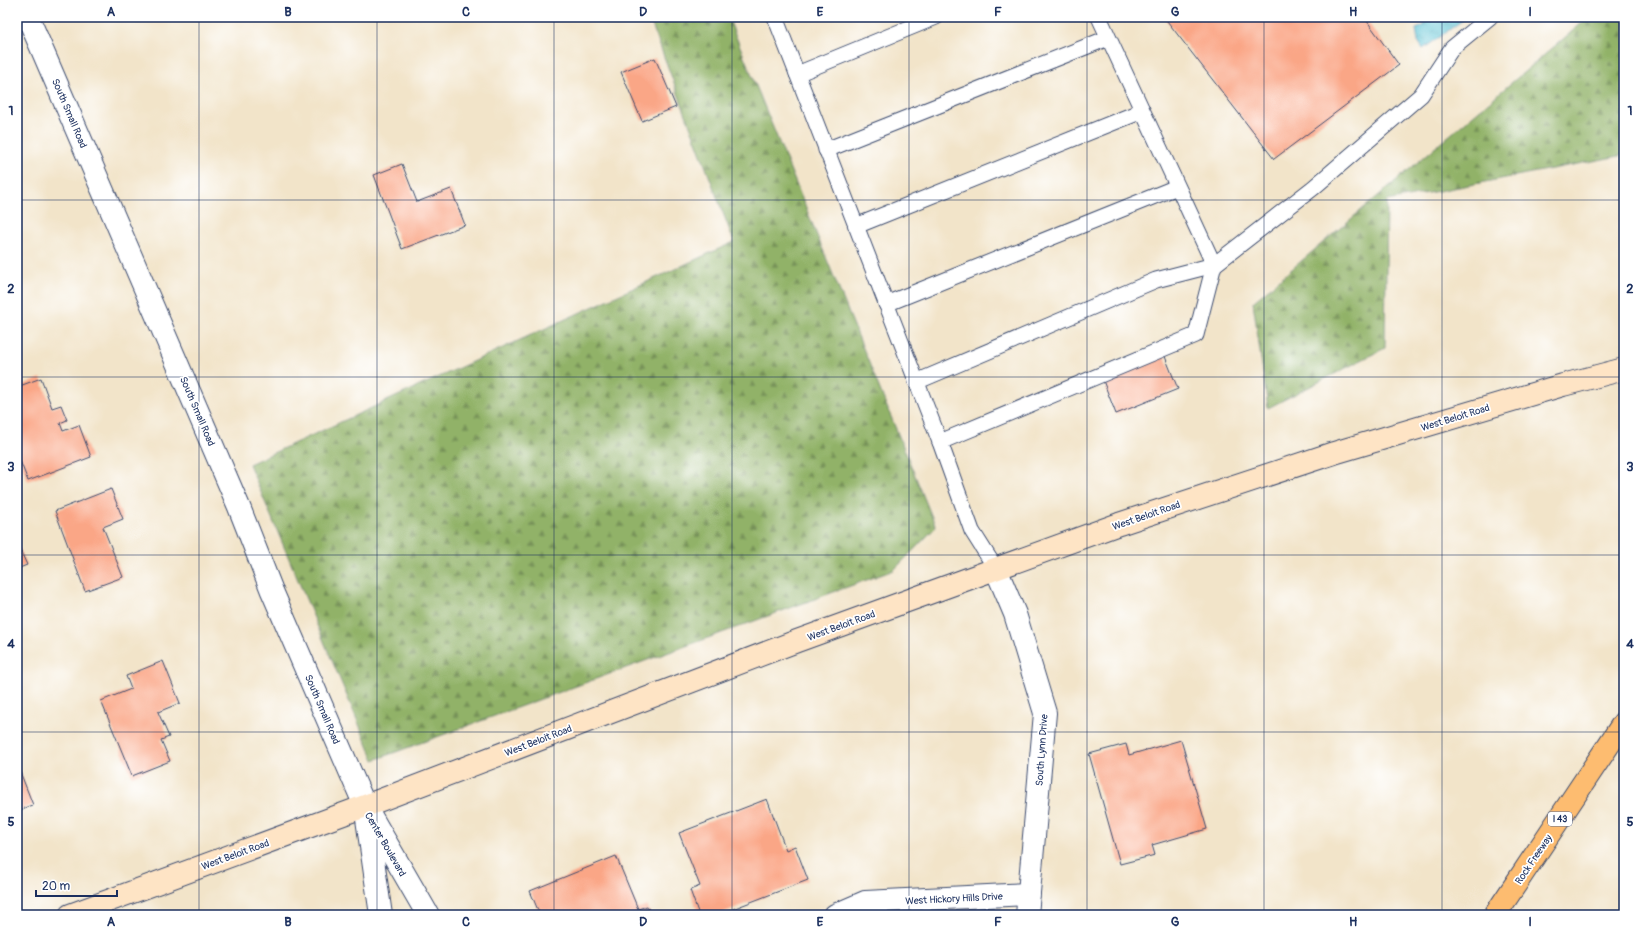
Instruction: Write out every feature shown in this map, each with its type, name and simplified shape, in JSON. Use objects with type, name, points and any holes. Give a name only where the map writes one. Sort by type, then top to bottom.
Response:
[{"type":"highway","name":"Rock Freeway","points":[[1495,915],[1624,722]]},
{"type":"main road","name":"West Beloit Road","points":[[70,915],[365,806],[797,641],[1119,524],[1334,453],[1563,384],[1624,369]]},
{"type":"street","name":"South Small Road","points":[[28,17],[239,507],[272,591],[365,806]]},
{"type":"street","name":"South Lynn Drive","points":[[996,569],[1015,614],[1045,714],[1026,915]]},
{"type":"street","name":"Center Boulevard","points":[[365,806],[381,915]]},
{"type":"street","name":"Center Boulevard","points":[[365,806],[428,915]]},
{"type":"street","name":"West Hickory Hills Drive","points":[[835,915],[865,902],[1028,894]]},
{"type":"lane","points":[[775,17],[940,442],[972,531],[996,569]]},
{"type":"lane","points":[[797,74],[936,17]]},
{"type":"lane","points":[[940,442],[1196,335],[1214,265],[1098,17]]},
{"type":"lane","points":[[916,382],[1156,280],[1214,265],[1313,188],[1421,95],[1452,48],[1490,17]]},
{"type":"lane","points":[[826,150],[1108,38]]},
{"type":"lane","points":[[856,226],[1142,111]]},
{"type":"lane","points":[[886,304],[1177,187]]},
{"type":"green space","points":[[649,17],[728,17],[936,527],[894,570],[374,760],[249,464],[734,242]]},
{"type":"green space","points":[[1589,17],[1624,17],[1624,155],[1387,201],[1385,348],[1268,408],[1253,302]]},
{"type":"water","points":[[1429,17],[1467,17],[1423,49],[1418,41],[1416,29],[1423,26]]},
{"type":"building","points":[[1164,17],[1364,17],[1399,65],[1274,159]]},
{"type":"building","points":[[655,58],[676,107],[642,121],[621,72]]},
{"type":"building","points":[[402,164],[417,202],[451,189],[465,225],[402,249],[374,175]]},
{"type":"building","points":[[1164,354],[1178,389],[1116,414],[1102,378]]},
{"type":"building","points":[[41,378],[52,408],[61,405],[67,420],[60,423],[63,431],[79,425],[91,457],[28,481],[17,453],[17,387]]},
{"type":"building","points":[[111,489],[123,519],[103,527],[123,577],[85,591],[55,511]]},
{"type":"building","points":[[17,543],[27,565],[17,569]]},
{"type":"building","points":[[163,661],[180,703],[158,712],[169,737],[161,740],[170,761],[132,776],[101,701],[131,689],[126,676]]},
{"type":"building","points":[[1181,740],[1207,829],[1152,845],[1155,855],[1120,864],[1089,754],[1126,744],[1129,755]]},
{"type":"building","points":[[17,764],[33,805],[17,811]]},
{"type":"building","points":[[767,799],[786,850],[795,846],[808,880],[717,915],[699,915],[690,890],[700,886],[679,833]]},
{"type":"building","points":[[616,856],[638,909],[647,906],[651,915],[540,915],[530,891]]}]
